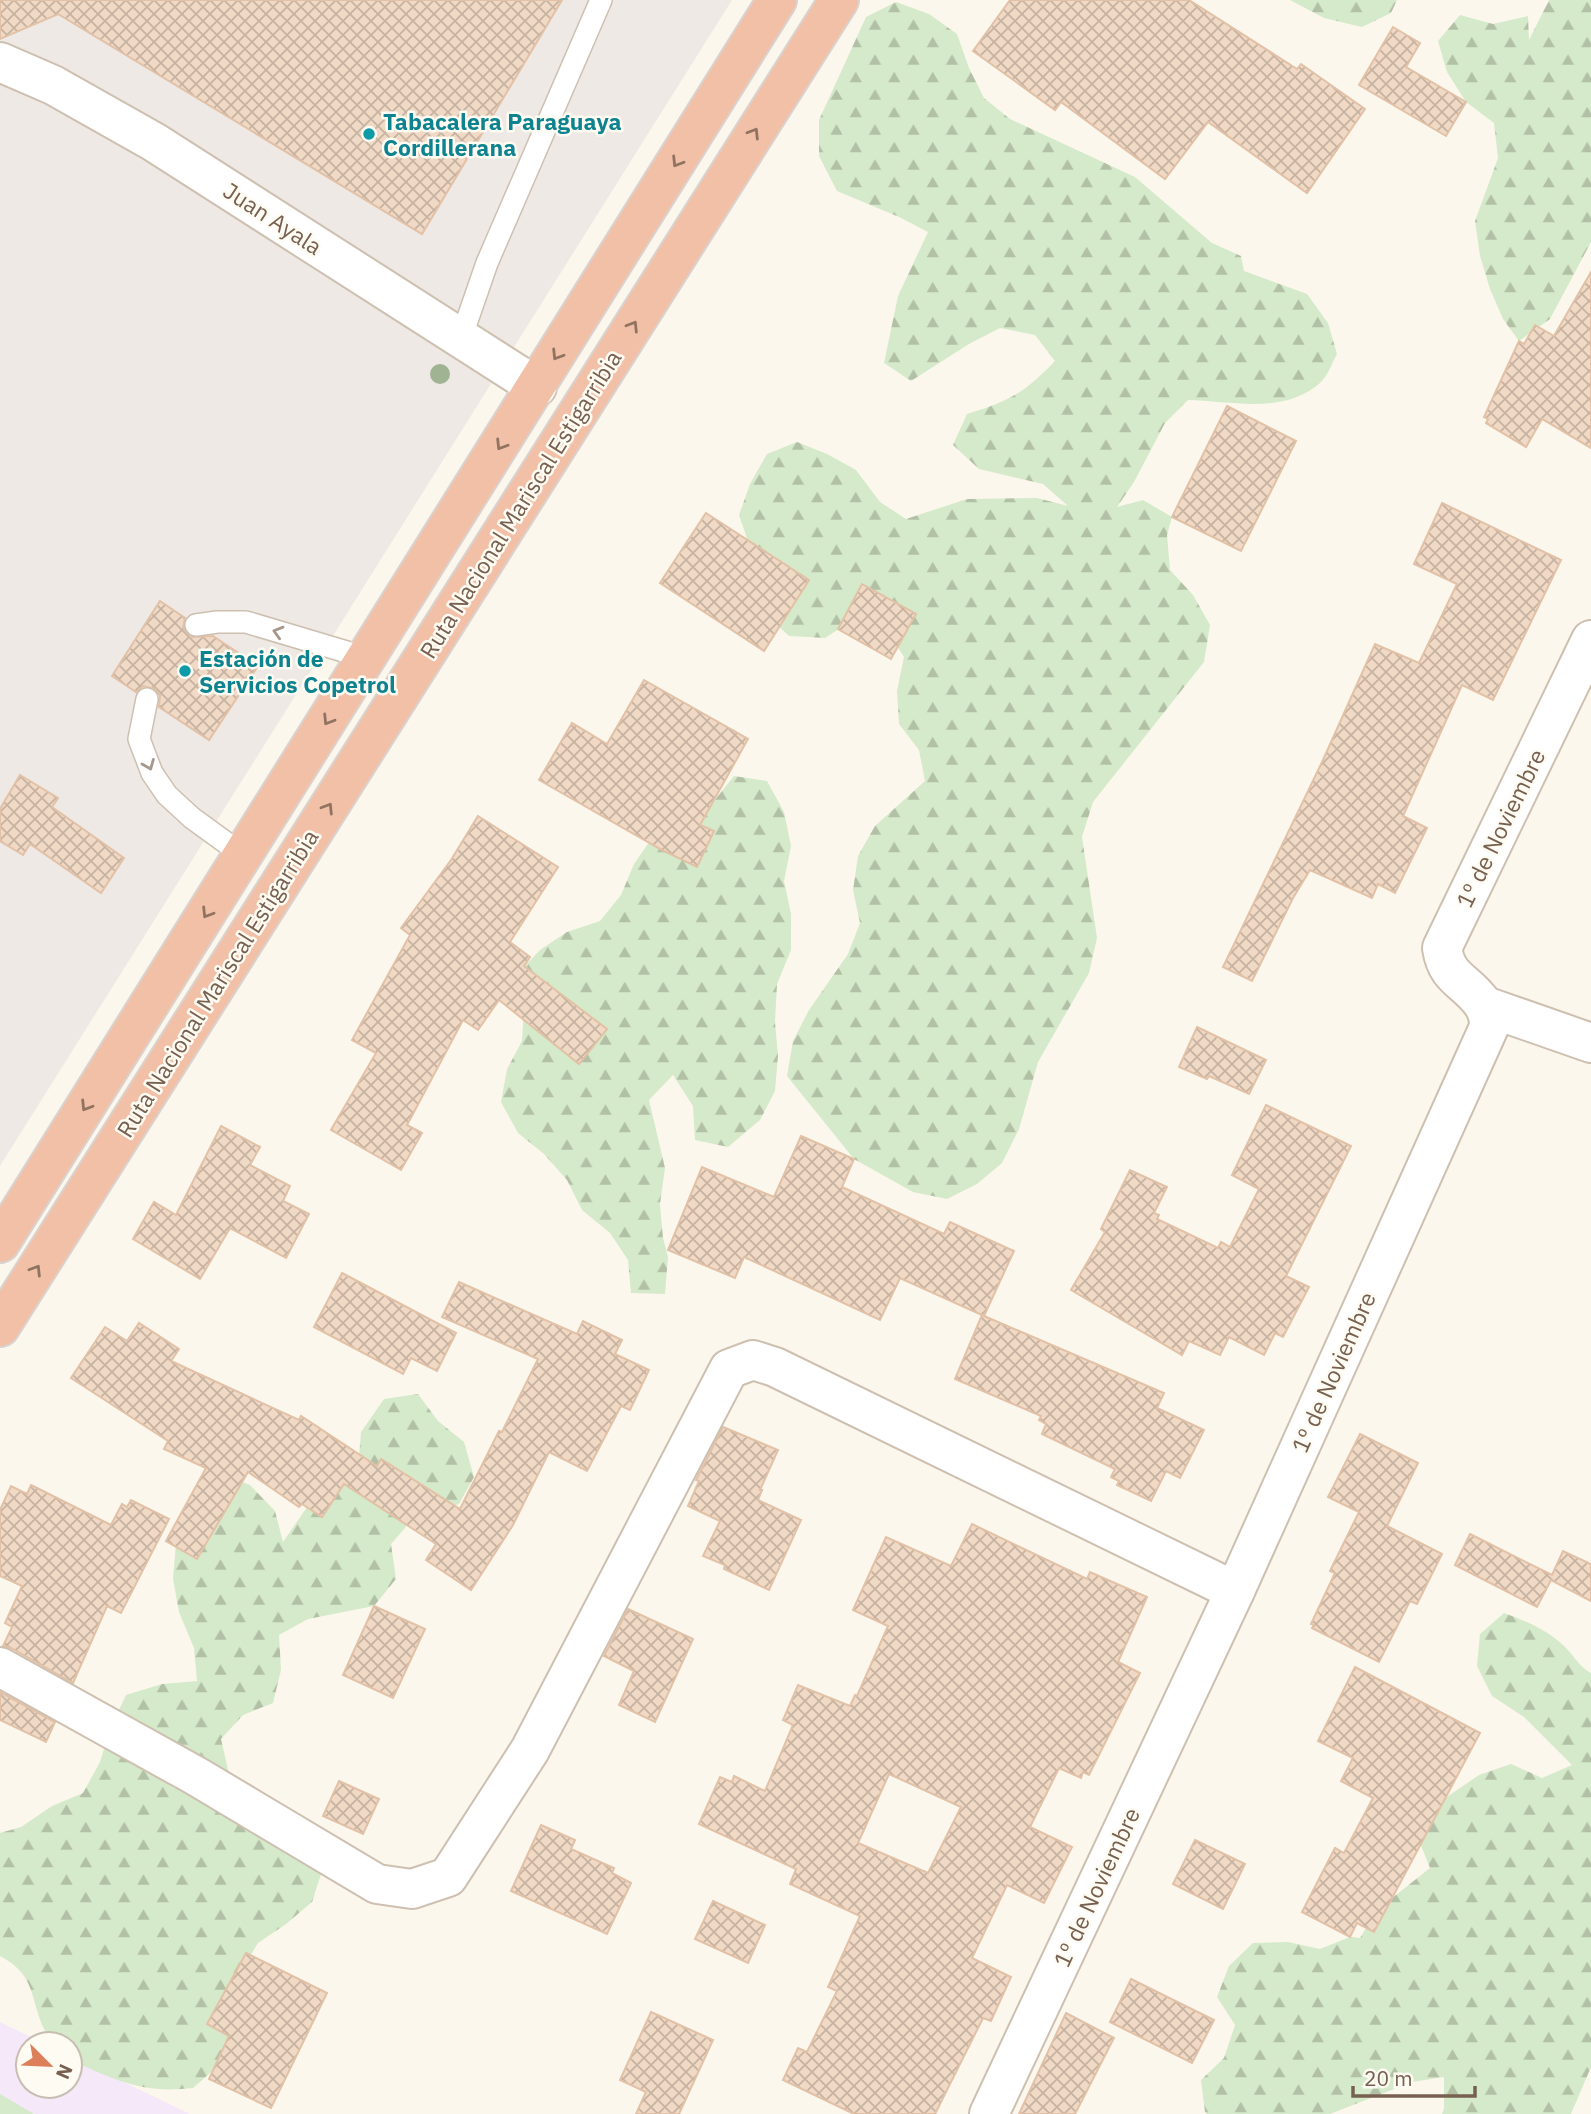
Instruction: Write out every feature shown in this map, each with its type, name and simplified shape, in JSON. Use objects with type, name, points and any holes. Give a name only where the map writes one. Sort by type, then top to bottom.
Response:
[{"type":"highway","name":"Ruta Nacional Mariscal Estigarribia","points":[[0,1243],[777,0]]},
{"type":"highway","name":"Ruta Nacional Mariscal Estigarribia","points":[[0,1327],[839,0]]},
{"type":"street","name":"Juan Ayala","points":[[0,62],[53,85],[154,142],[537,387]]},
{"type":"street","name":"1º de Noviembre","points":[[989,2114],[1235,1591],[1490,1024],[1485,1006],[1452,975],[1444,962],[1442,948],[1591,640]]},
{"type":"street","points":[[1485,1006],[1591,1043]]},
{"type":"street","points":[[0,1667],[196,1776],[377,1884],[412,1889],[448,1877],[530,1750],[729,1369],[752,1360],[775,1367],[1235,1591]]},
{"type":"lane","points":[[461,338],[487,263],[601,0]]},
{"type":"lane","points":[[196,625],[246,622],[367,657]]},
{"type":"lane","points":[[147,699],[139,738],[152,773],[167,795],[192,818],[243,855]]},
{"type":"shaded area","points":[[0,0],[732,0],[0,1166]]},
{"type":"shaded area","points":[[0,2022],[17,2030],[14,2030],[14,2100],[84,2100],[84,2063],[190,2114],[0,2114]]},
{"type":"green space","points":[[1290,0],[1397,0],[1391,13],[1362,27],[1324,18]]},
{"type":"green space","points":[[1549,0],[1591,0],[1591,242],[1550,319],[1519,341],[1503,319],[1490,289],[1480,256],[1475,221],[1498,158],[1494,123],[1466,102],[1447,72],[1438,41],[1460,15],[1493,24],[1528,16],[1529,40]]},
{"type":"green space","points":[[896,2],[929,14],[957,34],[969,68],[984,98],[1010,119],[1135,177],[1212,243],[1241,256],[1244,271],[1307,294],[1328,323],[1337,354],[1320,383],[1306,393],[1290,399],[1257,404],[1188,400],[1165,423],[1134,482],[1117,507],[1143,500],[1172,517],[1167,535],[1170,570],[1193,595],[1210,625],[1204,662],[1093,802],[1082,837],[1097,938],[1089,973],[1038,1062],[1019,1129],[1002,1163],[977,1184],[947,1199],[913,1192],[854,1159],[787,1076],[793,1041],[809,1010],[848,954],[860,923],[853,890],[858,856],[875,826],[925,781],[919,750],[899,724],[897,691],[904,657],[886,629],[854,619],[825,638],[789,636],[765,614],[750,547],[739,515],[750,484],[767,454],[797,442],[856,470],[880,502],[906,519],[967,499],[1037,498],[1068,506],[1043,484],[979,469],[953,445],[967,414],[1016,395],[1055,361],[1035,335],[1000,328],[969,344],[911,381],[884,363],[898,296],[928,232],[837,191],[819,156],[819,120],[866,17]]},
{"type":"green space","points":[[734,776],[767,781],[784,812],[791,846],[784,881],[791,914],[791,950],[777,984],[775,1022],[778,1056],[775,1091],[760,1120],[728,1147],[695,1140],[693,1106],[673,1075],[649,1100],[665,1168],[660,1204],[663,1238],[668,1257],[665,1294],[631,1293],[628,1260],[610,1233],[582,1210],[567,1180],[544,1154],[518,1133],[501,1102],[507,1069],[522,1041],[524,1008],[517,974],[540,950],[567,932],[600,921],[621,895],[634,864],[654,835],[714,801]]},
{"type":"green space","points":[[418,1394],[438,1421],[464,1442],[474,1477],[459,1504],[411,1521],[391,1544],[396,1579],[374,1606],[308,1619],[279,1635],[281,1670],[273,1703],[243,1715],[221,1739],[229,1774],[322,1871],[312,1902],[258,1943],[241,1971],[242,2006],[217,2067],[193,2088],[148,2088],[102,2074],[84,2066],[84,2030],[45,2030],[25,1978],[0,1956],[0,1833],[21,1827],[52,1806],[83,1793],[100,1762],[110,1729],[126,1695],[162,1684],[197,1681],[194,1648],[179,1612],[173,1579],[176,1543],[215,1472],[250,1485],[275,1511],[283,1542],[325,1481],[358,1469],[361,1432],[384,1399]]},
{"type":"green space","points":[[1504,1613],[1549,1634],[1591,1673],[1591,2067],[1571,2114],[1442,2114],[1444,2077],[1412,2082],[1330,2114],[1207,2114],[1201,2080],[1224,2058],[1235,2025],[1217,1997],[1229,1966],[1253,1943],[1288,1942],[1320,1949],[1350,1937],[1360,1938],[1377,1910],[1430,1868],[1418,1838],[1432,1807],[1479,1775],[1511,1764],[1542,1778],[1572,1765],[1524,1717],[1492,1696],[1477,1666],[1480,1634]]},
{"type":"green space","points":[[0,2094],[34,2114],[0,2114]]},
{"type":"building","name":"Tabacalera Paraguaya Cordillerana","points":[[0,0],[562,0],[422,234],[58,14],[0,39]]},
{"type":"building","points":[[1010,0],[1189,0],[1297,69],[1301,64],[1365,109],[1307,193],[1208,122],[1165,179],[1061,102],[1055,110],[973,51]]},
{"type":"building","points":[[1393,27],[1420,43],[1406,67],[1466,102],[1446,136],[1359,85]]},
{"type":"building","points":[[1591,272],[1591,448],[1542,419],[1526,447],[1486,423],[1488,419],[1484,417],[1519,341],[1524,344],[1535,325],[1554,336]]},
{"type":"building","points":[[1227,406],[1296,441],[1241,551],[1172,517]]},
{"type":"building","points":[[1442,503],[1561,560],[1493,700],[1462,685],[1403,816],[1427,828],[1395,893],[1378,884],[1372,898],[1310,870],[1252,981],[1223,967],[1323,760],[1375,644],[1419,663],[1457,584],[1414,564]]},
{"type":"building","points":[[706,513],[809,580],[764,651],[660,583]]},
{"type":"building","points":[[862,584],[916,614],[891,659],[838,629]]},
{"type":"building","name":"Estación de Servicios Copetrol","points":[[160,601],[185,618],[183,628],[191,637],[213,636],[258,666],[209,740],[159,707],[160,695],[155,689],[143,686],[136,692],[112,676]]},
{"type":"building","points":[[644,680],[748,739],[700,825],[714,831],[697,867],[539,780],[572,723],[607,744]]},
{"type":"building","points":[[20,775],[58,798],[52,807],[124,858],[101,893],[30,844],[23,855],[0,841],[0,809]]},
{"type":"building","points":[[478,816],[558,867],[510,942],[530,957],[524,966],[607,1029],[579,1064],[499,1000],[478,1030],[463,1020],[407,1125],[422,1133],[401,1170],[331,1130],[376,1053],[352,1040],[410,935],[401,928],[451,860]]},
{"type":"building","points":[[1197,1027],[1266,1060],[1249,1094],[1209,1076],[1207,1079],[1179,1067]]},
{"type":"building","points":[[1266,1105],[1351,1146],[1286,1276],[1309,1287],[1283,1337],[1275,1333],[1264,1355],[1229,1337],[1220,1355],[1189,1341],[1182,1355],[1071,1290],[1105,1232],[1101,1229],[1130,1170],[1167,1187],[1154,1213],[1159,1215],[1157,1219],[1218,1248],[1221,1242],[1230,1247],[1259,1189],[1232,1175]]},
{"type":"building","points":[[221,1126],[260,1147],[250,1165],[290,1186],[283,1201],[309,1214],[286,1258],[230,1228],[200,1279],[133,1239],[154,1202],[176,1215]]},
{"type":"building","points":[[801,1136],[854,1159],[842,1187],[944,1234],[950,1222],[1014,1251],[984,1316],[1164,1393],[1157,1408],[1204,1430],[1180,1478],[1166,1471],[1151,1501],[1117,1485],[1119,1481],[1111,1477],[1115,1469],[1042,1434],[1046,1424],[1039,1420],[1041,1416],[955,1379],[982,1315],[900,1278],[880,1320],[744,1257],[735,1278],[668,1250],[702,1167],[774,1197]]},
{"type":"building","points":[[342,1273],[456,1333],[437,1371],[411,1358],[403,1374],[314,1327]]},
{"type":"building","points":[[459,1282],[577,1334],[583,1321],[622,1340],[615,1354],[649,1370],[630,1410],[621,1406],[587,1471],[549,1452],[513,1525],[471,1590],[426,1560],[436,1544],[344,1484],[322,1517],[302,1504],[299,1507],[248,1472],[197,1559],[166,1541],[206,1468],[164,1449],[168,1441],[71,1378],[105,1327],[127,1341],[139,1323],[179,1349],[171,1361],[299,1420],[301,1416],[377,1466],[381,1459],[460,1509],[538,1359],[442,1317]]},
{"type":"building","points":[[723,1427],[778,1450],[758,1500],[801,1520],[769,1590],[703,1556],[720,1521],[688,1506],[699,1481],[696,1480]]},
{"type":"building","points":[[1360,1434],[1418,1463],[1387,1526],[1442,1554],[1417,1604],[1410,1601],[1379,1662],[1312,1628],[1314,1625],[1311,1624],[1335,1573],[1330,1571],[1359,1512],[1328,1497]]},
{"type":"building","points":[[31,1485],[111,1525],[122,1504],[127,1507],[131,1500],[169,1519],[121,1613],[107,1606],[73,1683],[3,1646],[12,1627],[5,1623],[22,1586],[0,1576],[0,1510],[11,1486],[27,1494]]},
{"type":"building","points":[[972,1524],[1087,1579],[1090,1572],[1147,1597],[1118,1662],[1140,1673],[1089,1775],[1083,1772],[1081,1778],[1059,1768],[1030,1827],[1072,1847],[1044,1903],[1007,1885],[972,1958],[1011,1977],[991,2021],[983,2018],[935,2114],[854,2114],[783,2080],[798,2048],[807,2052],[837,1991],[828,1987],[860,1916],[790,1884],[796,1869],[699,1824],[720,1777],[732,1782],[734,1776],[765,1791],[793,1725],[783,1720],[798,1685],[850,1706],[855,1695],[857,1696],[888,1626],[853,1610],[886,1537],[951,1566]],"holes":[[[889,1774],[961,1807],[928,1873],[858,1843]]]},
{"type":"building","points":[[1470,1534],[1552,1575],[1563,1551],[1591,1564],[1591,1601],[1551,1580],[1537,1607],[1455,1565]]},
{"type":"building","points":[[374,1606],[425,1629],[393,1698],[343,1675]]},
{"type":"building","points":[[628,1609],[693,1639],[655,1722],[619,1705],[634,1671],[604,1656]]},
{"type":"building","points":[[1355,1667],[1480,1733],[1374,1932],[1357,1923],[1350,1937],[1302,1912],[1335,1848],[1344,1853],[1373,1798],[1341,1781],[1353,1758],[1318,1741]]},
{"type":"building","points":[[0,1692],[55,1722],[46,1742],[0,1720]]},
{"type":"building","points":[[339,1781],[379,1799],[363,1834],[323,1816]]},
{"type":"building","points":[[541,1825],[575,1840],[571,1849],[614,1868],[612,1873],[631,1883],[607,1934],[511,1891]]},
{"type":"building","points":[[1195,1840],[1245,1864],[1223,1909],[1173,1884]]},
{"type":"building","points":[[713,1901],[765,1925],[748,1963],[695,1939]]},
{"type":"building","points":[[246,1953],[327,1993],[271,2108],[209,2079],[229,2036],[207,2024]]},
{"type":"building","points":[[1131,1979],[1214,2020],[1192,2063],[1110,2022]]},
{"type":"building","points":[[651,2012],[713,2040],[679,2114],[636,2114],[646,2092],[620,2080]]},
{"type":"building","points":[[1066,2013],[1114,2038],[1075,2114],[1019,2114]]},
{"type":"place","name":"Tabacalera Paraguaya Cordillerana","points":[[369,134]]},
{"type":"place","name":"Estación de Servicios Copetrol","points":[[185,671]]}]
